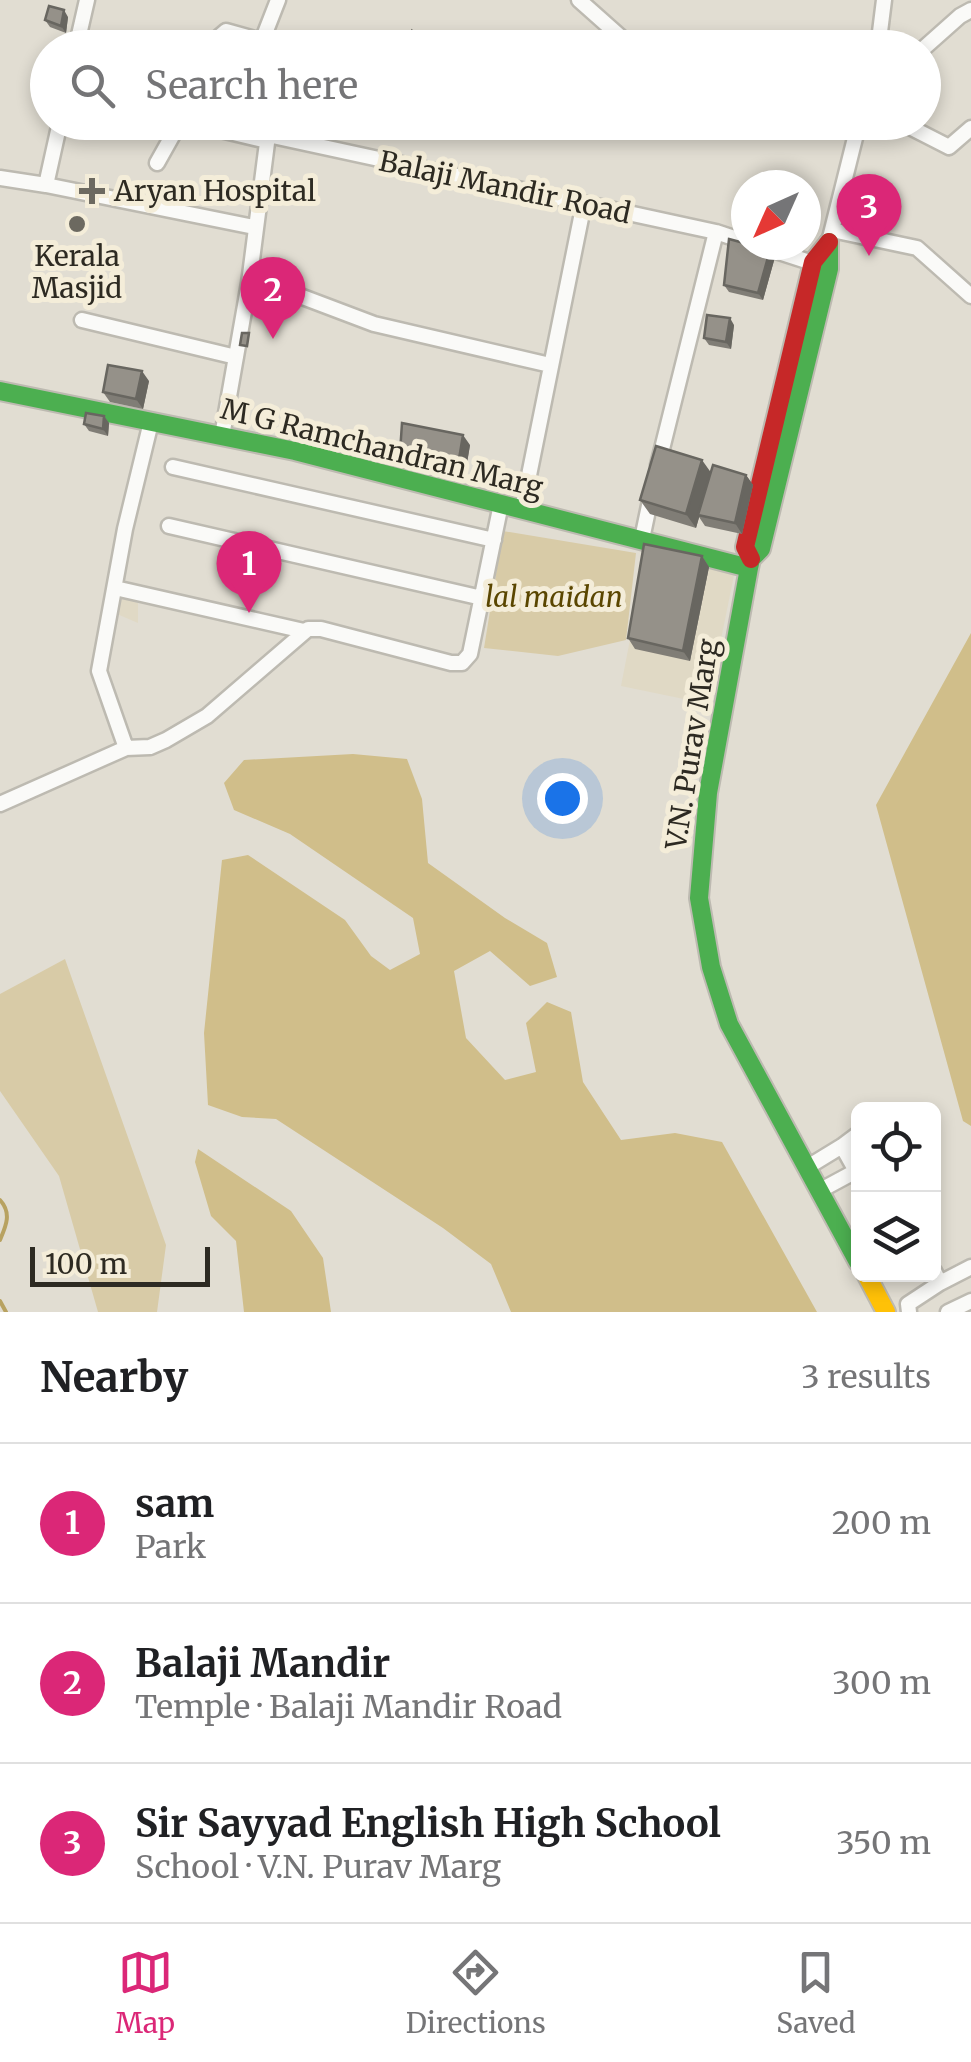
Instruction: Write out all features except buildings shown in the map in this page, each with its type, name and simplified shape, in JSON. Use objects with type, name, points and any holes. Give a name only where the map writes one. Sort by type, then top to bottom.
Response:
[{"type":"street","points":[[80,30],[87,0]]},
{"type":"street","points":[[266,30],[278,0]]},
{"type":"street","points":[[579,0],[613,30]]},
{"type":"street","points":[[880,30],[884,0]]},
{"type":"street","points":[[941,33],[971,10]]},
{"type":"street","points":[[934,140],[949,148],[971,128]]},
{"type":"street","points":[[46,185],[56,140]]},
{"type":"street","points":[[157,163],[172,140]]},
{"type":"street","name":"Balaji Mandir Road","points":[[263,140],[267,141]]},
{"type":"street","name":"Balaji Mandir Road","points":[[291,140],[731,237]]},
{"type":"street","name":"V.N. Purav Marg","points":[[851,1249],[729,1024],[712,967],[699,898],[708,793],[750,563],[746,546],[772,480],[855,140]]},
{"type":"street","points":[[222,436],[250,283],[267,141]]},
{"type":"street","points":[[0,178],[254,227]]},
{"type":"street","points":[[522,510],[584,203]]},
{"type":"street","points":[[642,539],[716,232]]},
{"type":"street","points":[[831,236],[916,248],[971,296]]},
{"type":"street","points":[[803,260],[821,266]]},
{"type":"street","points":[[250,283],[292,293],[374,324],[550,366]]},
{"type":"street","points":[[82,320],[236,357]]},
{"type":"street","name":"M G Ramchandran Marg","points":[[0,392],[296,451],[522,510],[750,563]]},
{"type":"street","points":[[126,748],[99,671],[151,422]]},
{"type":"street","points":[[172,467],[494,540]]},
{"type":"street","points":[[115,588],[304,632],[321,628],[462,663],[470,654],[501,504]]},
{"type":"street","points":[[169,526],[482,598]]},
{"type":"street","points":[[1,802],[126,748],[150,747],[207,716],[304,632]]},
{"type":"street","points":[[806,1168],[851,1139]]},
{"type":"street","points":[[842,1146],[851,1161]]},
{"type":"street","points":[[820,1191],[851,1174]]},
{"type":"street","points":[[941,1276],[971,1267]]},
{"type":"street","points":[[870,1282],[886,1312]]},
{"type":"street","points":[[910,1312],[908,1304],[932,1282]]},
{"type":"street","points":[[948,1312],[971,1301]]},
{"type":"shaded area","points":[[647,552],[735,570],[708,704],[621,686]]},
{"type":"shaded area","points":[[124,598],[138,603],[138,623],[110,611]]},
{"type":"shaded area","points":[[971,633],[971,1126],[963,1121],[876,805]]},
{"type":"shaded area","points":[[353,754],[407,759],[422,799],[428,863],[547,943],[557,977],[530,986],[490,951],[454,971],[466,1038],[505,1080],[536,1072],[526,1023],[547,1002],[571,1012],[583,1082],[621,1140],[675,1133],[722,1142],[817,1312],[511,1312],[491,1264],[443,1228],[276,1119],[242,1117],[208,1105],[204,1033],[222,860],[248,855],[345,920],[371,956],[390,970],[420,954],[413,918],[290,834],[234,810],[224,783],[244,760]]},
{"type":"shaded area","points":[[198,1149],[291,1211],[323,1258],[331,1312],[244,1312],[236,1241],[211,1216],[195,1162]]},
{"type":"green space","name":"lal maidan","points":[[503,531],[636,553],[626,640],[558,656],[484,648]]},
{"type":"green space","points":[[65,959],[166,1245],[157,1312],[98,1312],[59,1176],[0,1091],[0,994]]},
{"type":"waterway","points":[[0,1200],[7,1215],[0,1240]]},
{"type":"waterway","points":[[0,1301],[6,1312]]},
{"type":"traffic: fast","points":[[829,242],[829,269],[761,549],[751,559],[749,568],[708,793],[699,898],[711,967],[729,1024],[851,1249]]},
{"type":"traffic: fast","points":[[0,391],[295,451],[749,568]]},
{"type":"traffic: slow","points":[[870,1282],[886,1312]]},
{"type":"traffic: jam","points":[[751,559],[745,547],[813,262],[829,242]]},
{"type":"place","name":"Aryan Hospital","points":[[92,191]]},
{"type":"place","name":"Kerala Masjid","points":[[77,224]]},
{"type":"place","name":"Sir Sayyad English High School","points":[[869,256]]},
{"type":"place","name":"Balaji Mandir","points":[[273,339]]},
{"type":"place","name":"sam","points":[[249,613]]}]
